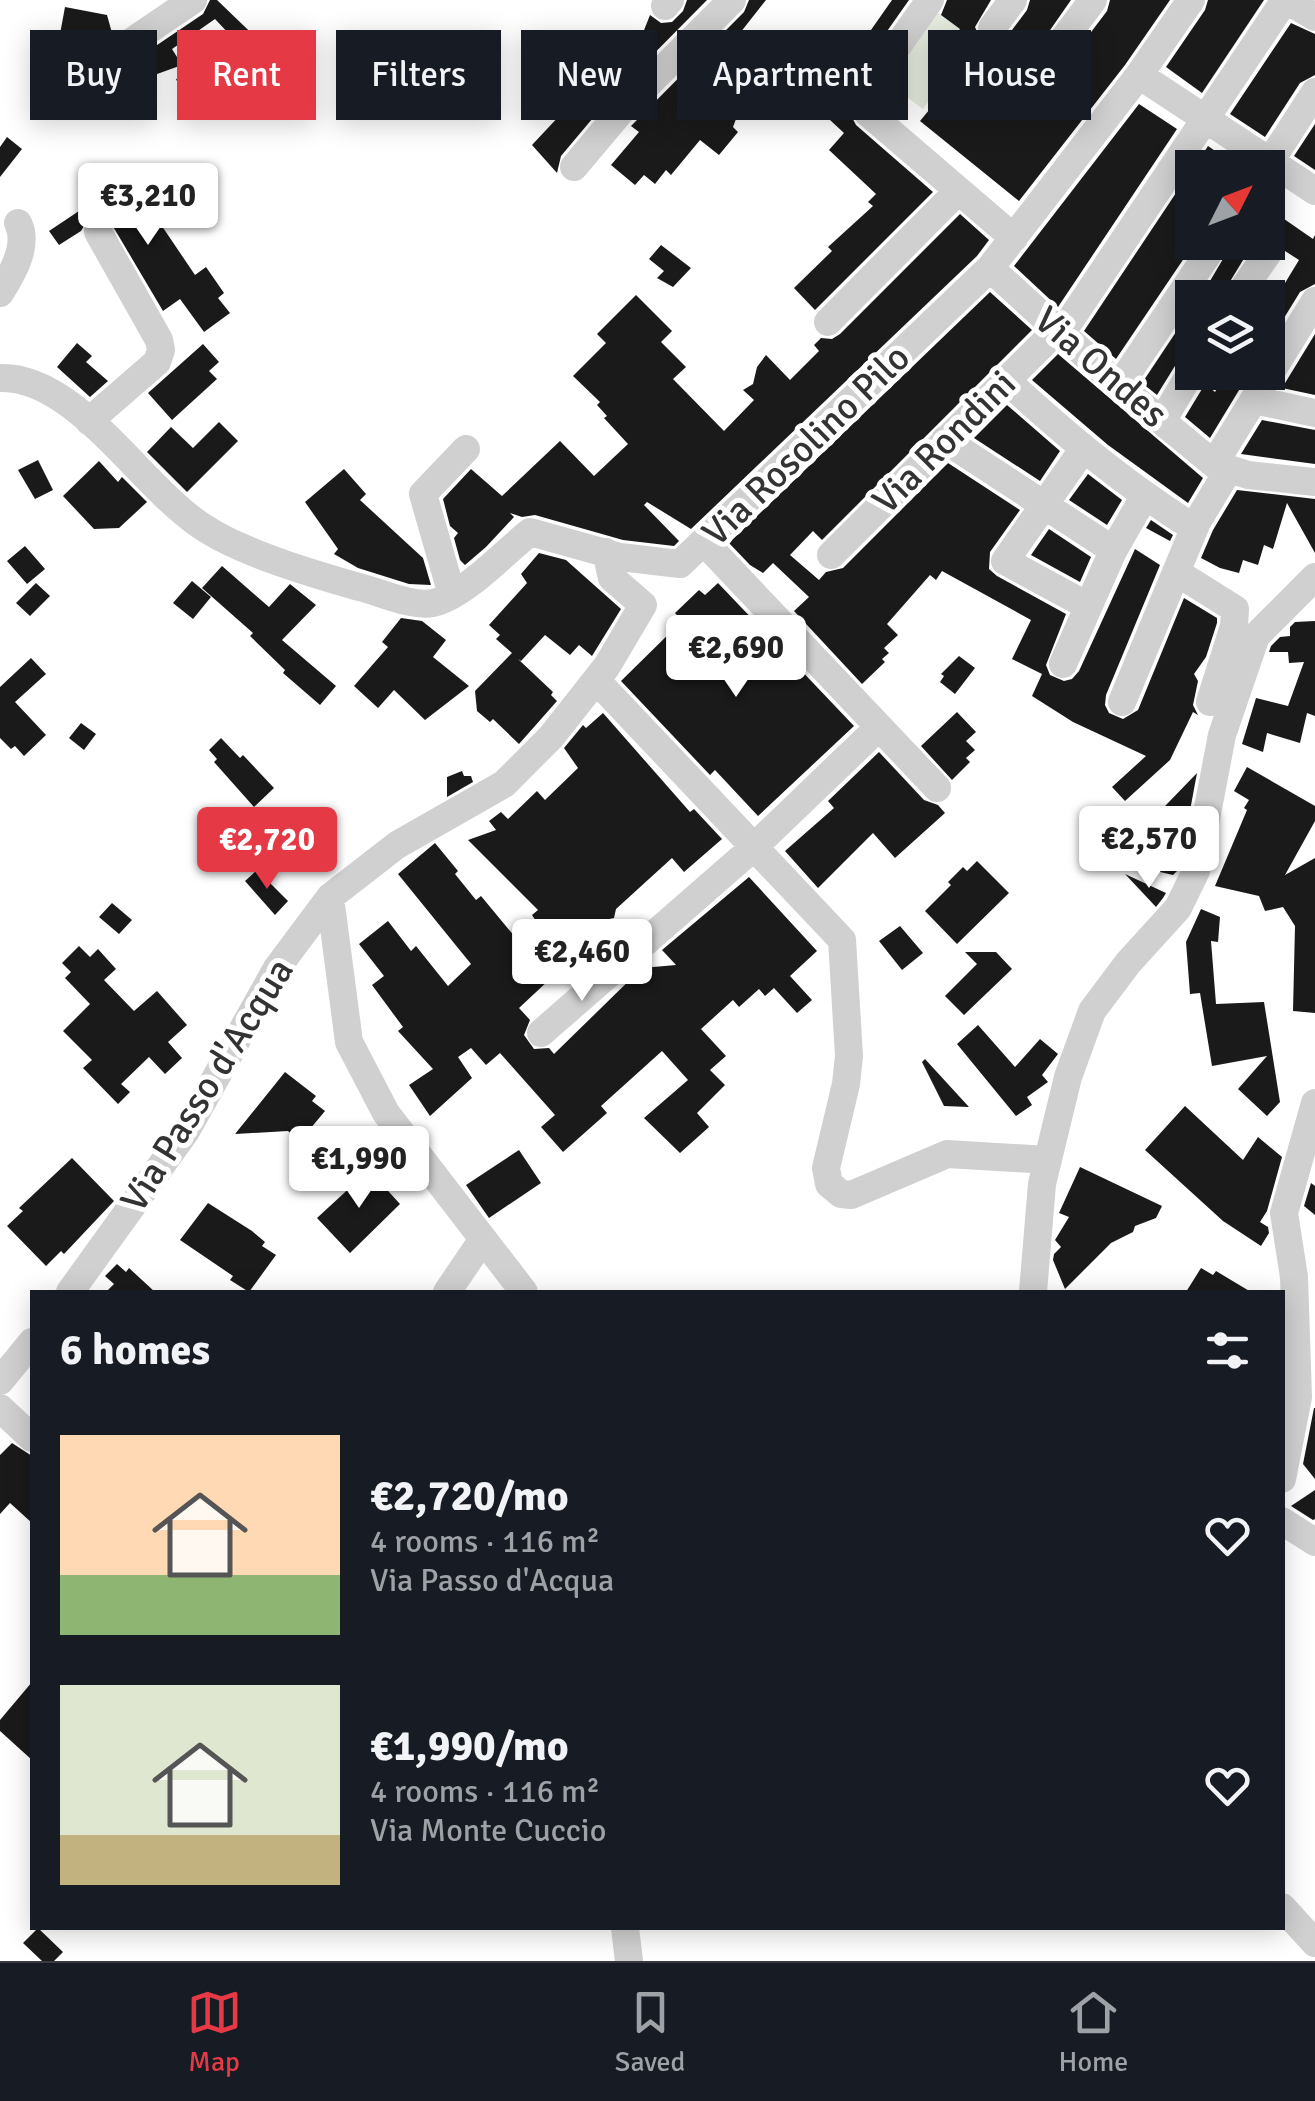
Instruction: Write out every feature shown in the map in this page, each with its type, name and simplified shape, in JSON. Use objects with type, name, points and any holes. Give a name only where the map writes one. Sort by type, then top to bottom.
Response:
[{"type":"street","points":[[150,30],[193,0]]},
{"type":"street","points":[[574,167],[632,100],[732,0]]},
{"type":"street","points":[[930,0],[860,98],[867,112],[1014,238]]},
{"type":"street","points":[[992,28],[1012,0]]},
{"type":"street","points":[[1070,30],[1093,0]]},
{"type":"street","name":"Via Rosolino Pilo","points":[[452,595],[530,532],[620,557],[680,564],[990,268],[1138,75],[1190,0]]},
{"type":"street","name":"Via Rondini","points":[[830,555],[1059,332],[1206,120],[1296,5]]},
{"type":"street","points":[[1138,75],[1247,150]]},
{"type":"street","points":[[1278,150],[1315,92]]},
{"type":"street","points":[[1285,174],[1315,191]]},
{"type":"street","points":[[828,322],[958,190]]},
{"type":"street","points":[[0,293],[20,253],[23,233],[18,222]]},
{"type":"street","points":[[89,422],[157,362],[161,350],[98,232]]},
{"type":"street","points":[[1120,386],[1204,260]]},
{"type":"street","name":"Via Ondes","points":[[990,268],[1120,386],[1221,466]]},
{"type":"street","points":[[1122,702],[1221,466],[1254,400],[1315,301]]},
{"type":"street","points":[[0,378],[15,378],[44,387],[68,401],[170,504],[222,537],[336,580],[418,603],[432,603],[452,595],[422,494],[466,449]]},
{"type":"street","points":[[1006,380],[1082,451],[1194,528]]},
{"type":"street","points":[[1162,422],[1181,390]]},
{"type":"street","points":[[1254,400],[1315,413]]},
{"type":"street","points":[[946,440],[1114,550]]},
{"type":"street","points":[[1082,451],[1005,562],[1088,606]]},
{"type":"street","points":[[1221,466],[1248,475],[1315,482]]},
{"type":"street","points":[[1063,664],[1114,550],[1144,497]]},
{"type":"street","points":[[704,542],[937,788]]},
{"type":"street","name":"Via Passo d'Acqua","points":[[71,1290],[186,1131],[277,968],[330,897],[396,845],[504,784],[551,737],[596,680],[644,605],[612,578],[606,552]]},
{"type":"street","points":[[1176,572],[1235,609],[1234,626],[1210,702]]},
{"type":"street","points":[[1033,1290],[1042,1184],[1068,1077],[1092,1011],[1128,963],[1178,908],[1196,871],[1222,735],[1256,636],[1315,577]]},
{"type":"street","points":[[596,680],[842,940],[849,1056],[826,1168],[829,1184],[841,1194],[851,1195],[947,1154],[1048,1160]]},
{"type":"street","points":[[541,1033],[753,848],[879,727]]},
{"type":"street","points":[[330,897],[349,1042],[386,1113],[522,1290]]},
{"type":"street","points":[[1285,1464],[1298,1397],[1294,1277],[1284,1213],[1310,1150],[1315,1103]]},
{"type":"street","points":[[448,1290],[483,1239]]},
{"type":"street","points":[[0,1381],[30,1344]]},
{"type":"street","points":[[0,1408],[30,1436]]},
{"type":"street","points":[[1285,1522],[1315,1542]]},
{"type":"street","points":[[1285,1911],[1315,1943]]},
{"type":"shaded area","points":[[933,9],[960,29],[928,30],[928,102],[923,109],[908,98],[908,44]]},
{"type":"building","points":[[210,0],[217,0],[248,30],[225,30],[215,19],[199,30],[179,30],[203,14]]},
{"type":"building","points":[[687,0],[707,0],[657,51],[657,30],[644,30],[650,15],[661,23],[672,22]]},
{"type":"building","points":[[749,0],[766,0],[742,30],[726,30],[744,12]]},
{"type":"building","points":[[892,0],[909,0],[888,30],[871,30]]},
{"type":"building","points":[[947,0],[991,0],[976,30],[959,30],[941,15]]},
{"type":"building","points":[[1030,0],[1071,0],[1050,30],[1012,30]]},
{"type":"building","points":[[1110,0],[1170,0],[1091,109],[1091,32],[1107,11]]},
{"type":"building","points":[[1208,0],[1264,0],[1202,93],[1166,67]]},
{"type":"building","points":[[65,7],[107,15],[111,30],[61,30]]},
{"type":"building","points":[[1291,23],[1315,34],[1315,75],[1300,83],[1265,137],[1230,114]]},
{"type":"building","points":[[177,32],[177,46],[172,49],[177,67],[157,74],[157,45]]},
{"type":"building","points":[[677,80],[677,120],[736,120],[733,127],[738,132],[719,155],[700,140],[671,175],[666,170],[655,184],[644,175],[635,185],[611,165],[639,132],[631,126],[637,120],[657,120],[657,100]]},
{"type":"building","points":[[1139,104],[1177,129],[1058,307],[1014,266]]},
{"type":"building","points":[[928,111],[928,120],[1082,120],[1019,201],[920,121]]},
{"type":"building","points":[[555,120],[591,120],[561,156],[557,173],[532,145]]},
{"type":"building","points":[[830,120],[853,120],[933,192],[815,310],[794,288],[832,251],[828,247],[873,206],[868,202],[876,194],[829,150],[844,133]]},
{"type":"building","points":[[1315,124],[1315,170],[1294,156]]},
{"type":"building","points":[[7,137],[22,149],[0,177],[0,147]]},
{"type":"building","points":[[120,164],[195,275],[206,267],[224,293],[218,298],[230,313],[204,332],[180,299],[163,311],[108,218],[89,217],[81,231],[59,245],[49,231],[94,201],[85,188]]},
{"type":"building","points":[[1175,194],[1175,260],[1183,260],[1116,359],[1084,331]]},
{"type":"building","points":[[960,214],[989,240],[977,256],[691,529],[647,502],[644,505],[679,541],[674,546],[623,540],[535,515],[522,517],[510,513],[514,517],[486,547],[465,565],[460,560],[454,538],[458,533],[450,526],[443,499],[471,469],[502,496],[560,441],[594,476],[628,444],[604,418],[607,416],[597,405],[600,402],[573,376],[606,343],[597,334],[636,295],[672,331],[661,342],[686,367],[673,379],[724,431],[754,400],[743,390],[753,384],[757,367],[766,355],[790,380],[819,351],[814,345],[821,338],[832,339],[840,334]]},
{"type":"building","points":[[1285,220],[1313,239],[1315,235],[1315,284],[1300,292],[1285,316],[1285,283],[1299,260],[1285,251]]},
{"type":"building","points":[[661,245],[691,268],[673,287],[657,278],[664,271],[649,259]]},
{"type":"building","points":[[1222,260],[1243,260],[1231,280],[1211,280]]},
{"type":"building","points":[[990,292],[1032,330],[822,540],[813,531],[790,555],[819,580],[826,572],[843,568],[948,463],[1020,510],[990,552],[989,569],[1066,614],[1046,665],[1050,675],[1064,681],[1079,671],[1135,549],[1160,565],[1106,695],[1109,713],[1123,719],[1138,710],[1184,598],[1217,618],[1217,623],[1206,657],[1194,674],[1198,681],[1193,705],[1198,715],[1193,712],[1170,760],[1125,801],[1112,787],[1146,756],[1073,722],[1032,696],[1042,674],[1012,659],[1031,620],[942,571],[936,580],[930,575],[887,624],[898,635],[884,648],[889,653],[882,659],[885,662],[862,684],[794,611],[809,597],[773,563],[763,573],[729,543]]},
{"type":"building","points":[[1175,334],[1175,366],[1157,395],[1142,383]]},
{"type":"building","points":[[1315,334],[1315,395],[1285,389]]},
{"type":"building","points":[[77,343],[92,356],[86,362],[108,381],[90,397],[57,367]]},
{"type":"building","points":[[203,344],[219,362],[209,371],[217,379],[172,420],[148,393]]},
{"type":"building","points":[[1058,354],[1203,478],[1188,503],[1108,445],[1032,380]]},
{"type":"building","points":[[1201,390],[1239,390],[1210,438],[1185,417]]},
{"type":"building","points":[[1007,405],[1060,451],[1040,481],[974,438]]},
{"type":"building","points":[[1262,420],[1315,430],[1315,464],[1241,454]]},
{"type":"building","points":[[219,422],[238,441],[187,492],[147,452],[171,427],[193,448]]},
{"type":"building","points":[[38,460],[53,490],[35,499],[18,470]]},
{"type":"building","points":[[99,461],[118,482],[122,477],[147,502],[119,528],[94,529],[63,496]]},
{"type":"building","points":[[344,469],[366,494],[360,500],[423,558],[431,585],[409,584],[358,568],[334,554],[338,549],[305,502]]},
{"type":"building","points":[[1088,474],[1122,500],[1107,525],[1069,500]]},
{"type":"building","points":[[1237,490],[1315,499],[1315,553],[1287,503],[1273,549],[1264,545],[1258,565],[1243,560],[1239,573],[1201,558]]},
{"type":"building","points":[[1151,520],[1173,535],[1170,541],[1146,528]]},
{"type":"building","points":[[1049,529],[1091,557],[1080,582],[1031,555]]},
{"type":"building","points":[[25,546],[45,569],[27,584],[7,561]]},
{"type":"building","points":[[539,553],[566,560],[621,609],[592,656],[579,645],[570,655],[545,635],[521,661],[518,659],[553,692],[551,695],[557,701],[519,744],[493,719],[490,722],[477,711],[475,691],[512,653],[496,639],[500,635],[489,625],[527,583],[521,574]]},
{"type":"building","points":[[222,566],[269,607],[290,584],[316,605],[282,640],[336,686],[320,705],[283,673],[285,670],[250,636],[253,633],[202,588]]},
{"type":"building","points":[[192,581],[211,597],[193,619],[173,603]]},
{"type":"building","points":[[36,583],[50,596],[30,616],[16,603]]},
{"type":"building","points":[[718,583],[854,726],[758,816],[715,770],[710,775],[621,681],[682,621],[675,613],[699,590],[705,595]]},
{"type":"building","points":[[401,618],[422,621],[446,640],[433,657],[469,686],[425,720],[394,690],[378,708],[354,686],[388,647],[382,642]]},
{"type":"building","points":[[1315,621],[1315,716],[1307,713],[1300,743],[1267,733],[1263,752],[1242,744],[1256,698],[1288,706],[1304,662],[1289,663],[1288,652],[1269,652],[1271,646],[1280,637],[1290,636],[1290,627],[1295,622]]},
{"type":"building","points":[[959,656],[975,668],[955,694],[940,682],[944,676],[941,674]]},
{"type":"building","points":[[31,658],[46,674],[15,702],[46,735],[24,756],[0,738],[0,687]]},
{"type":"building","points":[[957,712],[976,732],[966,741],[975,750],[966,758],[970,762],[952,780],[921,746]]},
{"type":"building","points":[[603,713],[690,812],[694,809],[722,839],[684,872],[672,858],[616,909],[614,918],[600,921],[560,958],[532,915],[538,910],[468,840],[496,830],[489,821],[501,812],[508,819],[537,791],[545,800],[578,768],[564,748],[583,725],[586,728]]},
{"type":"building","points":[[81,723],[96,734],[84,750],[69,738]]},
{"type":"building","points":[[221,738],[274,788],[254,807],[214,762],[217,759],[209,750]]},
{"type":"building","points":[[879,752],[924,800],[938,805],[945,813],[895,858],[873,833],[818,888],[785,851],[834,808],[828,801]]},
{"type":"building","points":[[1247,767],[1315,806],[1315,821],[1285,875],[1315,858],[1315,1013],[1293,1011],[1295,926],[1283,907],[1265,911],[1259,896],[1215,886],[1247,810],[1244,808],[1249,800],[1234,791]]},
{"type":"building","points":[[462,771],[473,782],[447,797],[447,777]]},
{"type":"building","points":[[1197,773],[1186,832],[1174,844],[1182,851],[1177,871],[1173,875],[1135,866],[1152,848],[1138,834]]},
{"type":"building","points":[[209,815],[241,845],[229,858],[197,828]]},
{"type":"building","points":[[435,843],[476,900],[481,896],[550,979],[519,1008],[530,1020],[524,1035],[534,1049],[549,1048],[554,1054],[642,968],[676,965],[662,950],[749,877],[817,951],[790,976],[812,1000],[797,1013],[774,988],[765,996],[759,989],[739,1007],[733,1000],[701,1029],[726,1056],[710,1070],[725,1085],[697,1113],[709,1127],[680,1153],[644,1118],[688,1080],[662,1051],[601,1106],[607,1113],[563,1152],[541,1127],[555,1115],[500,1053],[486,1065],[471,1048],[458,1057],[472,1078],[430,1116],[409,1085],[433,1069],[398,1031],[403,1027],[372,985],[384,976],[359,944],[388,921],[411,951],[416,946],[448,986],[471,964],[398,874]]},
{"type":"building","points":[[977,861],[1009,893],[957,944],[925,911],[963,867],[967,871]]},
{"type":"building","points":[[257,870],[288,901],[275,915],[245,881]]},
{"type":"building","points":[[1125,874],[1166,893],[1156,907]]},
{"type":"building","points":[[112,903],[132,920],[119,934],[99,917]]},
{"type":"building","points":[[1201,909],[1220,917],[1218,942],[1211,941],[1216,1004],[1264,1002],[1280,1102],[1267,1116],[1238,1089],[1267,1056],[1212,1066],[1200,993],[1190,994],[1186,942]]},
{"type":"building","points":[[900,926],[923,953],[902,970],[879,941]]},
{"type":"building","points":[[79,946],[90,957],[98,949],[116,969],[104,980],[134,1011],[157,991],[187,1025],[168,1042],[182,1058],[165,1074],[149,1057],[121,1084],[130,1092],[118,1104],[83,1068],[92,1060],[63,1031],[90,1004],[65,978],[71,972],[62,963]]},
{"type":"building","points":[[965,952],[996,952],[1012,969],[964,1015],[945,996],[977,964]]},
{"type":"building","points":[[978,1025],[1015,1067],[1040,1039],[1058,1054],[1042,1075],[1048,1082],[1027,1097],[1032,1105],[1016,1116],[957,1044]]},
{"type":"building","points":[[925,1059],[969,1107],[944,1106],[922,1062]]},
{"type":"building","points":[[285,1072],[316,1096],[312,1101],[325,1111],[300,1141],[288,1131],[235,1134]]},
{"type":"building","points":[[1185,1106],[1243,1160],[1258,1137],[1282,1157],[1267,1211],[1260,1222],[1268,1227],[1269,1233],[1261,1246],[1223,1221],[1145,1150]]},
{"type":"building","points":[[519,1150],[541,1183],[489,1218],[466,1185]]},
{"type":"building","points":[[72,1158],[114,1201],[64,1254],[61,1251],[46,1266],[7,1226],[23,1211],[19,1208]]},
{"type":"building","points":[[1080,1167],[1162,1206],[1156,1218],[1135,1226],[1133,1232],[1111,1243],[1065,1289],[1053,1260],[1061,1247],[1055,1240],[1069,1217],[1059,1213]]},
{"type":"building","points":[[369,1170],[400,1204],[350,1253],[317,1218]]},
{"type":"building","points":[[1311,1183],[1315,1186],[1315,1215],[1304,1206]]},
{"type":"building","points":[[208,1203],[252,1231],[265,1242],[262,1246],[276,1255],[250,1290],[246,1290],[230,1280],[233,1276],[180,1240]]},
{"type":"building","points":[[117,1264],[126,1272],[129,1268],[153,1290],[108,1290],[114,1284],[105,1276]]},
{"type":"building","points":[[1201,1268],[1213,1275],[1216,1271],[1248,1290],[1187,1290]]},
{"type":"building","points":[[1315,1408],[1315,1479],[1303,1464]]},
{"type":"building","points":[[12,1443],[30,1455],[30,1521],[10,1503],[0,1514],[0,1455]]},
{"type":"building","points":[[1315,1490],[1315,1519],[1313,1520],[1291,1506]]},
{"type":"building","points":[[30,1684],[30,1758],[0,1731],[0,1720]]},
{"type":"building","points":[[40,1930],[63,1952],[54,1961],[42,1961],[23,1943]]}]
